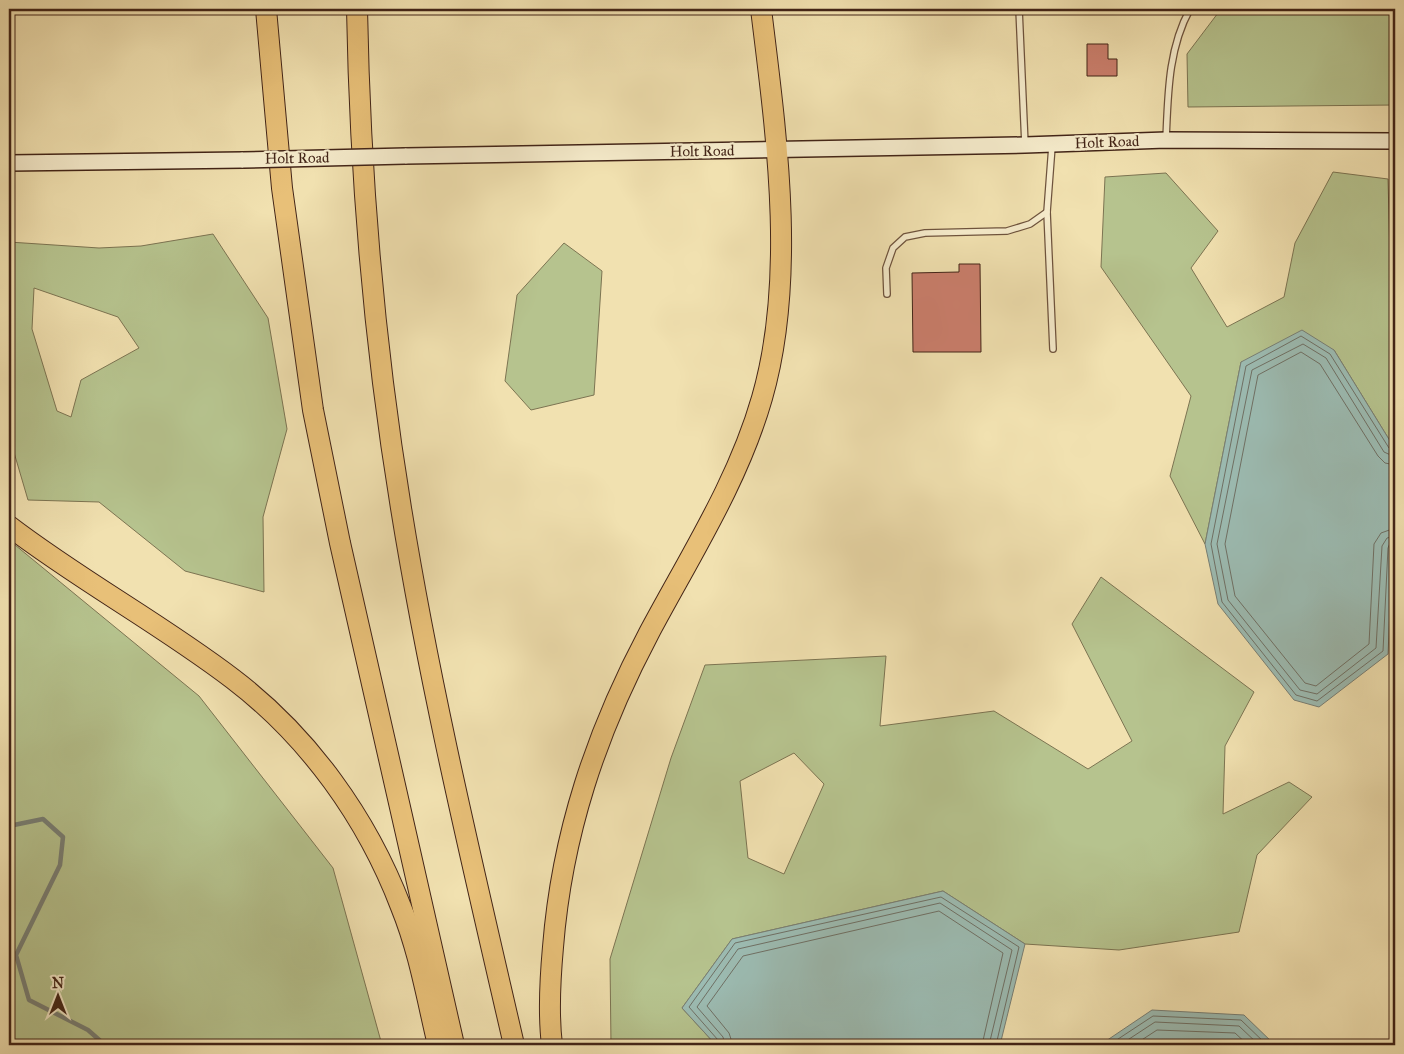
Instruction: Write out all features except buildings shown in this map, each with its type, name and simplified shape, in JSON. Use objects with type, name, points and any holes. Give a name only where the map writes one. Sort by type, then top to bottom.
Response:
[{"type":"highway","points":[[266,9],[282,188],[313,410],[344,562],[454,1045]]},
{"type":"highway","points":[[357,9],[359,100],[372,276],[386,406],[400,507],[419,616],[514,1045]]},
{"type":"highway","points":[[552,1045],[550,980],[555,916],[578,800],[615,702],[648,635],[722,499],[748,442],[763,395],[772,353],[778,306],[781,225],[778,150],[761,9]]},
{"type":"highway","points":[[9,526],[234,680],[306,746],[347,803],[382,860],[402,909],[438,1045]]},
{"type":"main road","name":"Holt Road","points":[[9,163],[778,150],[1166,140],[1395,141]]},
{"type":"lane","points":[[1019,9],[1025,145]]},
{"type":"lane","points":[[1166,140],[1171,65],[1176,42],[1190,9]]},
{"type":"lane","points":[[1052,144],[1047,212],[1053,349]]},
{"type":"lane","points":[[887,294],[886,268],[893,248],[905,237],[925,233],[1006,231],[1030,224],[1047,212]]},
{"type":"green space","points":[[1221,9],[1395,9],[1395,105],[1188,107],[1187,54]]},
{"type":"green space","points":[[1333,172],[1388,179],[1395,449],[1334,350],[1241,362],[1205,544],[1170,476],[1191,396],[1101,267],[1105,177],[1166,173],[1218,231],[1191,268],[1227,327],[1284,297],[1295,243]]},
{"type":"green space","points":[[213,234],[268,318],[287,429],[263,517],[264,592],[185,571],[99,502],[28,500],[13,449],[9,443],[9,242],[99,248],[141,246]],"holes":[[[34,288],[118,317],[139,348],[81,380],[71,417],[57,411],[32,329]]]},
{"type":"green space","points":[[564,243],[602,271],[594,395],[531,410],[505,381],[517,295]]},
{"type":"green space","points":[[9,540],[199,696],[333,868],[382,1045],[9,1045]]},
{"type":"green space","points":[[1101,577],[1254,692],[1225,746],[1223,814],[1289,782],[1312,797],[1257,855],[1239,932],[1119,950],[1025,944],[943,891],[732,939],[682,1008],[716,1045],[611,1045],[610,959],[671,758],[705,665],[886,656],[880,726],[994,711],[1088,769],[1132,741],[1072,624]],"holes":[[[794,753],[824,784],[784,874],[748,858],[740,781]]]},
{"type":"water","points":[[1302,330],[1334,350],[1395,449],[1395,497],[1388,654],[1319,707],[1294,700],[1218,604],[1205,544],[1241,362]]},
{"type":"water","points":[[943,891],[1025,944],[1000,1045],[716,1045],[682,1008],[732,939]]},
{"type":"water","points":[[1152,1010],[1244,1015],[1275,1045],[1100,1045]]},
{"type":"waterway","points":[[9,826],[43,819],[63,837],[60,865],[16,955],[29,1000],[88,1030],[105,1045]]}]
